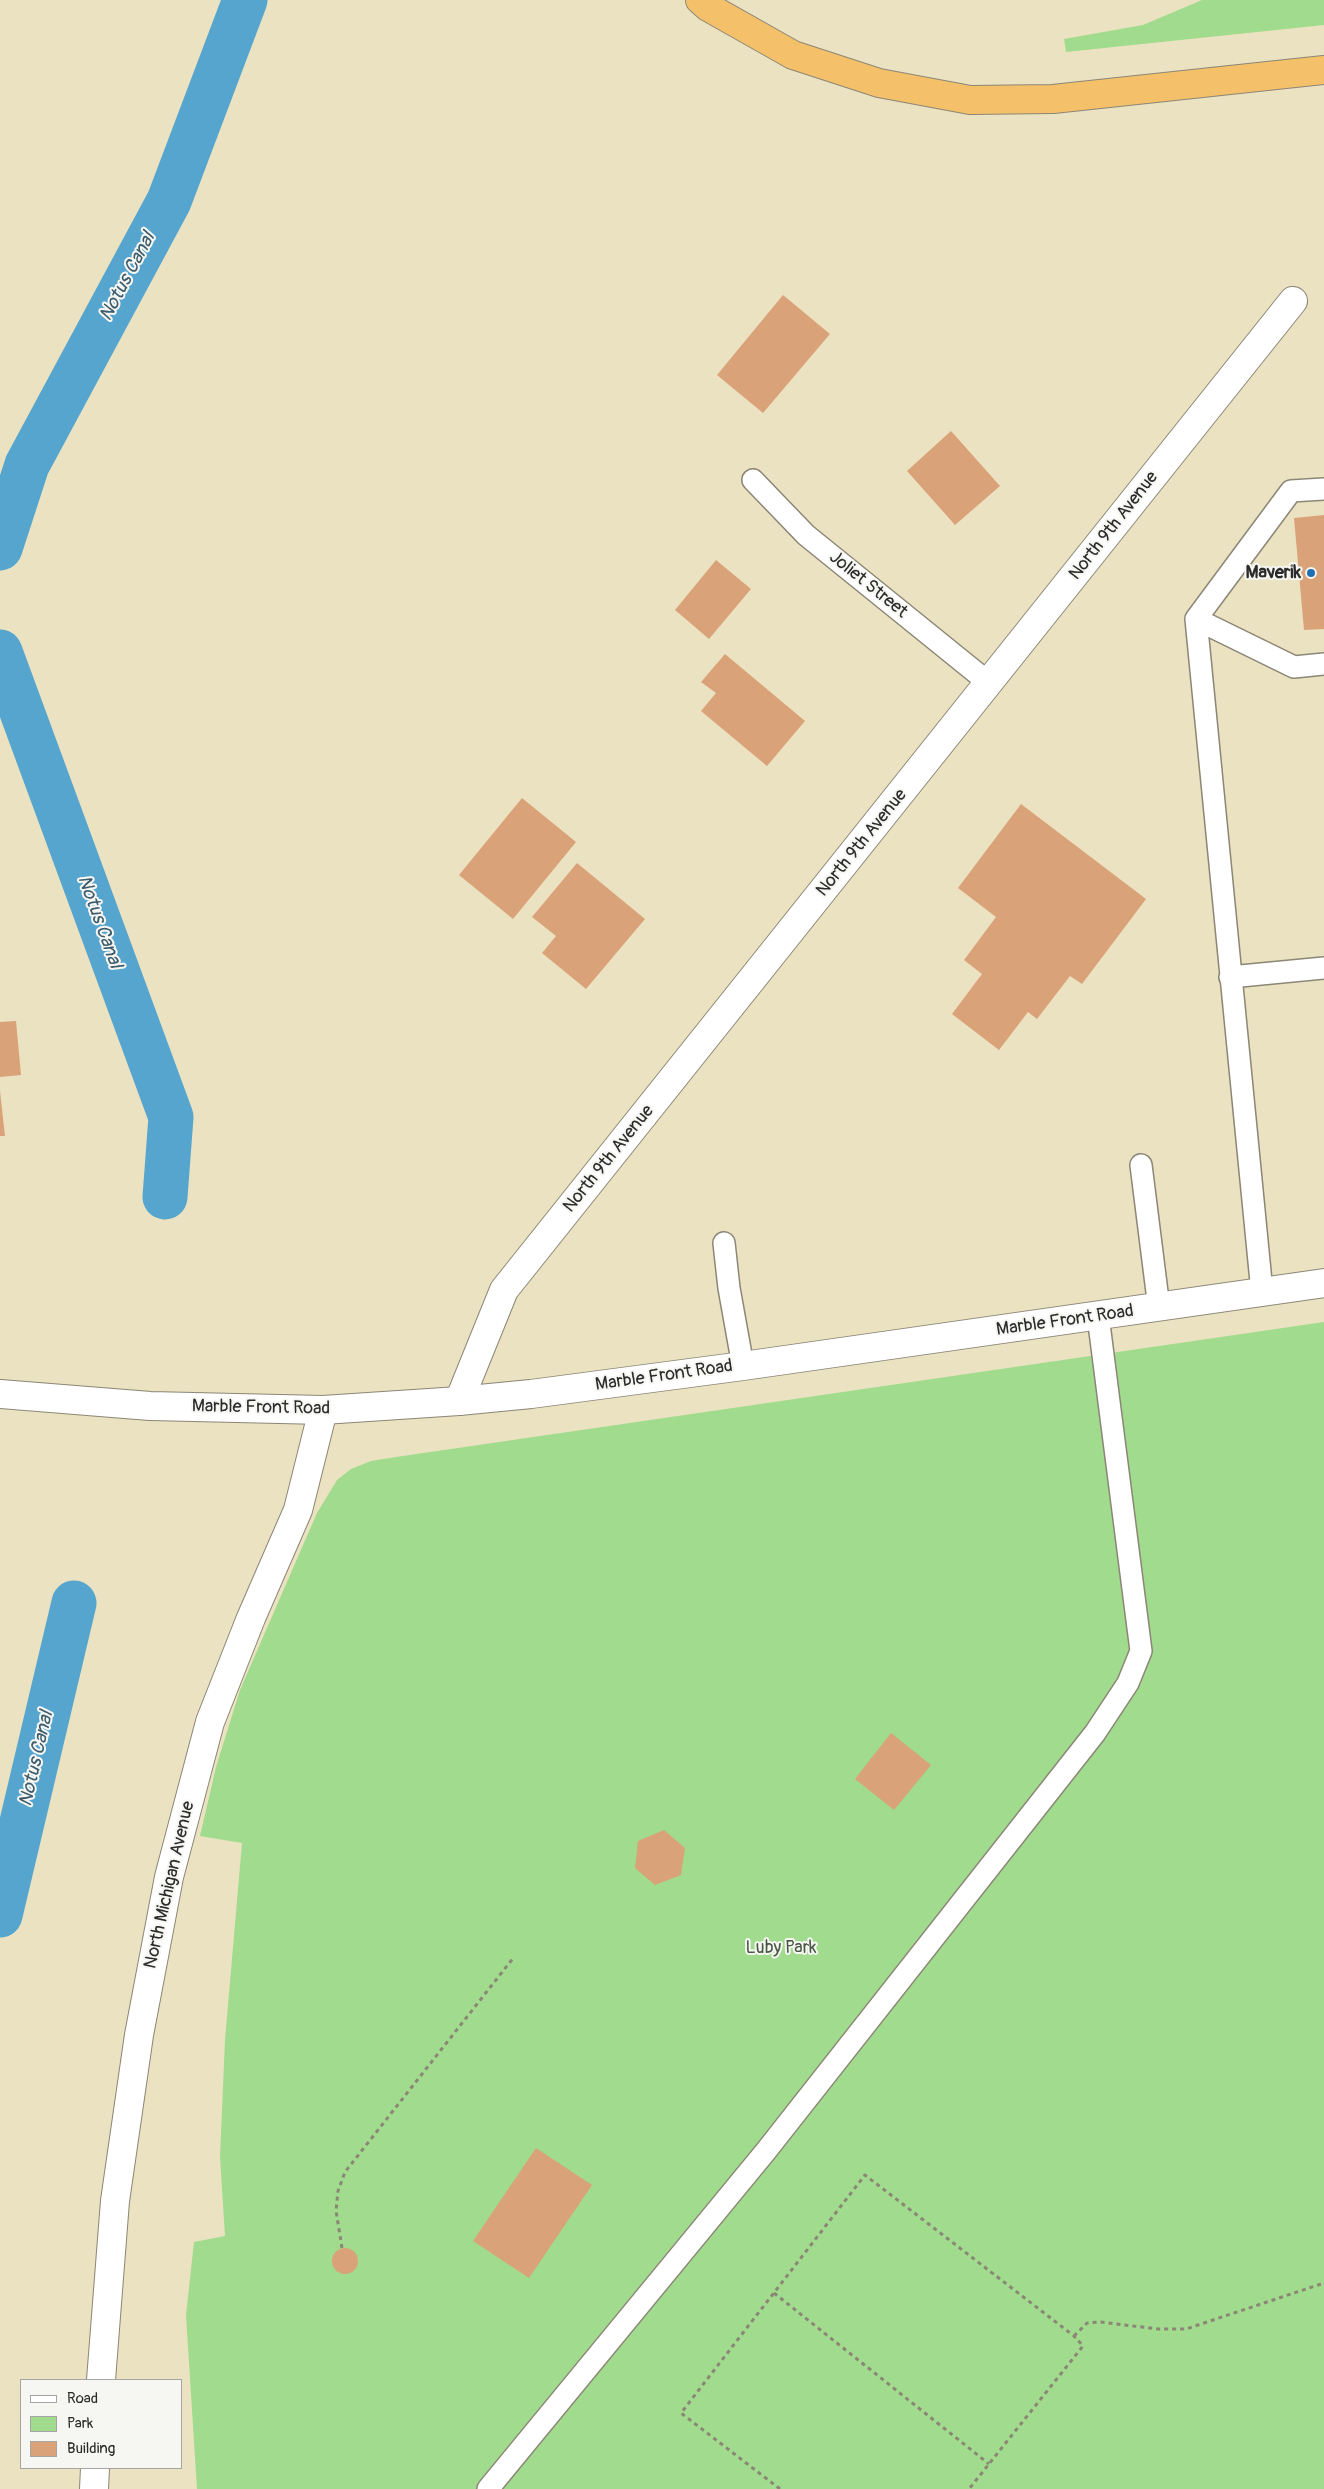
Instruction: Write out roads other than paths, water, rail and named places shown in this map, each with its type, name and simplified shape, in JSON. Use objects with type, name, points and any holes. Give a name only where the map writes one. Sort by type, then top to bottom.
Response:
[{"type":"highway","points":[[700,0],[708,7],[794,55],[879,83],[970,100],[1053,99],[1324,70]]},
{"type":"street","name":"North 9th Avenue","points":[[459,1401],[504,1290],[1293,301]]},
{"type":"street","name":"Marble Front Road","points":[[0,1394],[150,1406],[323,1410],[459,1401],[531,1394],[743,1366],[1324,1283]]},
{"type":"street","name":"North Michigan Avenue","points":[[101,2379],[115,2201],[139,2035],[169,1876],[210,1722],[251,1618],[298,1510],[323,1410]]},
{"type":"street","points":[[94,2489],[95,2469]]},
{"type":"lane","name":"Joliet Street","points":[[753,480],[806,535],[989,683]]},
{"type":"lane","points":[[1262,1292],[1196,619],[1291,492],[1324,489]]},
{"type":"lane","points":[[1196,619],[1294,667],[1324,664]]},
{"type":"lane","points":[[1230,977],[1324,968]]},
{"type":"lane","points":[[1142,1165],[1159,1308]]},
{"type":"lane","points":[[724,1243],[729,1288],[743,1366]]},
{"type":"lane","points":[[488,2489],[766,2151],[1095,1733],[1128,1683],[1141,1652],[1098,1316]]},
{"type":"waterway","name":"Notus Canal","points":[[0,548],[27,465],[169,201],[245,0]]},
{"type":"waterway","name":"Notus Canal","points":[[0,652],[171,1117],[165,1197]]},
{"type":"waterway","name":"Notus Canal","points":[[0,1915],[74,1603]]},
{"type":"place","name":"Maverik","points":[[1311,573]]},
{"type":"park label","name":"Luby Park","points":[[781,1948]]}]
